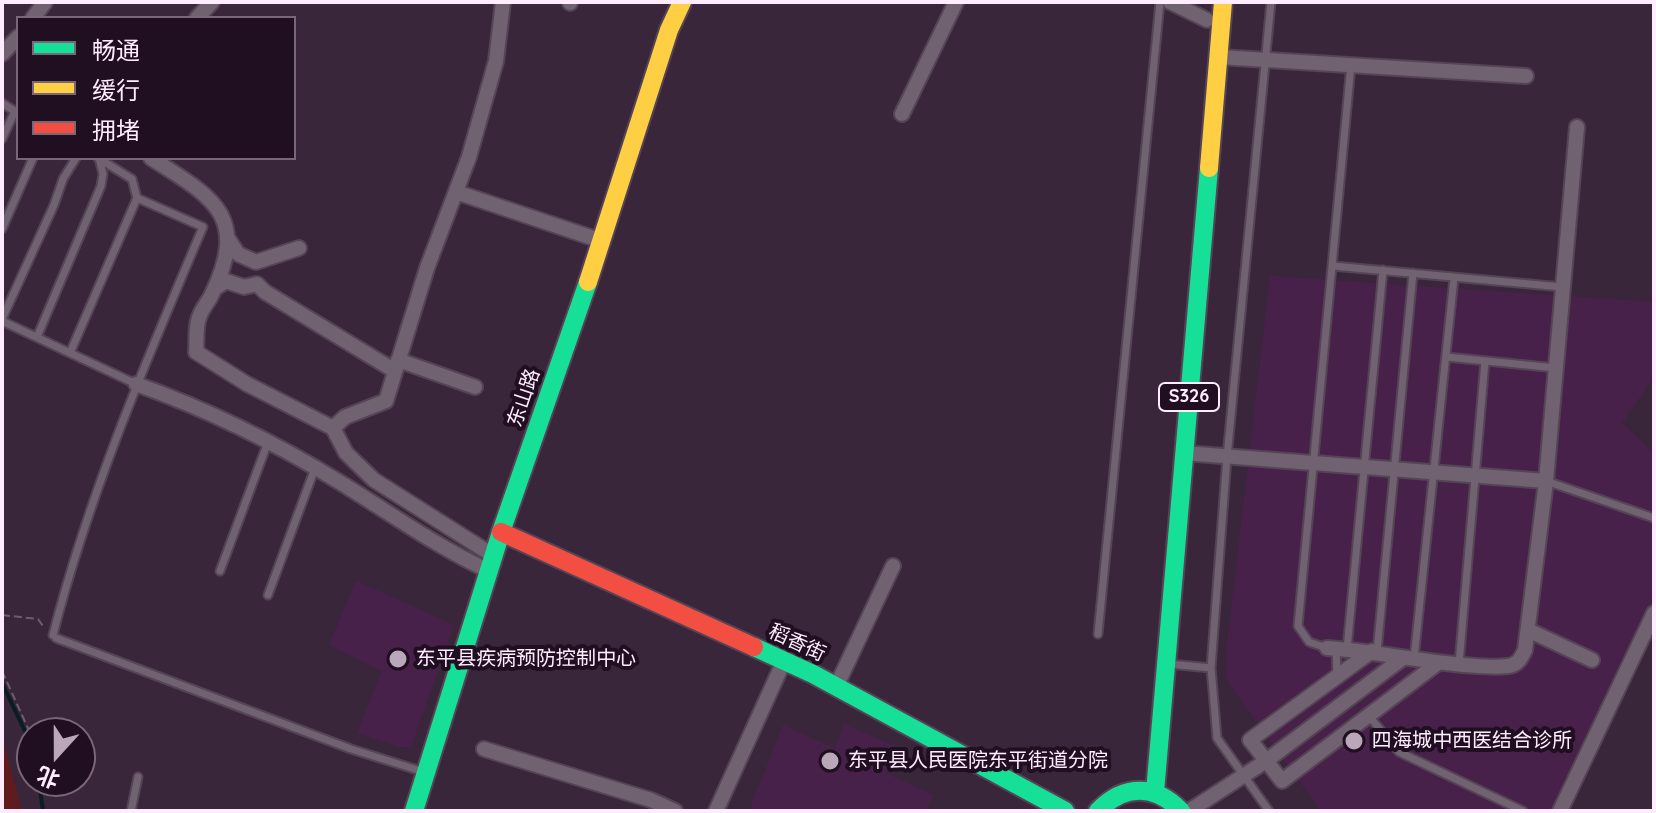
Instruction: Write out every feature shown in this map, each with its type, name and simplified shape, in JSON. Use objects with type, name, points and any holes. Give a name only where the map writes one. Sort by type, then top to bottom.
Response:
[{"type":"main road","name":"东山路","points":[[414,811],[501,532],[602,241],[669,30],[682,2]]},
{"type":"main road","name":"S326","points":[[1147,790],[1166,663],[1223,2]]},
{"type":"main road","name":"S326","points":[[1147,790],[1208,11]]},
{"type":"main road","name":"稻香街","points":[[501,532],[784,661],[1065,811]]},
{"type":"main road","points":[[1098,811],[1115,795],[1147,790],[1170,800],[1181,811]]},
{"type":"street","points":[[333,428],[345,417],[386,401],[496,61],[503,2]]},
{"type":"street","points":[[902,114],[956,2]]},
{"type":"street","points":[[1170,2],[1208,11]]},
{"type":"street","points":[[2,54],[16,39]]},
{"type":"street","points":[[1219,57],[1526,76]]},
{"type":"street","points":[[1337,648],[1438,663],[1511,666],[1520,660],[1525,650],[1546,481],[1577,127]]},
{"type":"street","points":[[154,160],[211,198],[238,254],[256,262],[299,248]]},
{"type":"street","points":[[456,192],[602,241]]},
{"type":"street","points":[[229,240],[214,289],[198,318],[196,352],[247,384],[333,428],[346,453],[374,480],[491,564]]},
{"type":"street","points":[[214,289],[226,281],[244,287],[257,284],[265,292],[397,365],[475,387]]},
{"type":"street","points":[[136,384],[185,401],[268,441],[460,558],[491,564]]},
{"type":"street","points":[[1184,453],[1546,481]]},
{"type":"street","points":[[836,687],[893,566]]},
{"type":"street","points":[[1560,811],[1654,613]]},
{"type":"street","points":[[1528,630],[1592,660]]},
{"type":"street","points":[[1375,652],[1250,740],[1282,781],[1438,663]]},
{"type":"street","points":[[1189,811],[1266,761],[1409,658]]},
{"type":"street","points":[[716,811],[784,661]]},
{"type":"street","points":[[484,749],[651,800],[675,811]]},
{"type":"lane","points":[[1098,634],[1160,2]]},
{"type":"lane","points":[[1269,811],[1217,738],[1211,668],[1227,457],[1271,2]]},
{"type":"lane","points":[[1337,648],[1309,642],[1298,626],[1351,65]]},
{"type":"lane","points":[[2,103],[16,112],[2,139]]},
{"type":"lane","points":[[2,229],[32,160]]},
{"type":"lane","points":[[75,160],[63,179],[2,320],[136,384]]},
{"type":"lane","points":[[37,337],[101,186],[103,174],[99,160]]},
{"type":"lane","points":[[70,353],[137,198],[132,179],[101,160]]},
{"type":"lane","points":[[137,198],[203,227],[136,384],[72,562],[54,636],[351,749],[426,773]]},
{"type":"lane","points":[[1333,266],[1563,287]]},
{"type":"lane","points":[[1337,676],[1337,648],[1364,467],[1383,270]]},
{"type":"lane","points":[[1375,652],[1413,273]]},
{"type":"lane","points":[[1409,658],[1434,472],[1454,278]]},
{"type":"lane","points":[[1447,357],[1556,368]]},
{"type":"lane","points":[[1459,664],[1485,361]]},
{"type":"lane","points":[[220,571],[268,441]]},
{"type":"lane","points":[[268,595],[315,468]]},
{"type":"lane","points":[[1546,481],[1654,518]]},
{"type":"lane","points":[[1166,663],[1211,668]]},
{"type":"lane","points":[[1368,715],[1399,752],[1523,811]]},
{"type":"lane","points":[[131,811],[138,777]]},
{"type":"path","points":[[2,615],[38,619],[54,636]]},
{"type":"path","points":[[2,671],[23,717]]},
{"type":"shaded area","points":[[1270,276],[1654,302],[1654,377],[1622,423],[1654,453],[1654,595],[1550,811],[1321,811],[1226,679],[1227,645]]},
{"type":"shaded area","points":[[356,581],[454,625],[411,747],[400,747],[357,733],[382,671],[329,645]]},
{"type":"shaded area","name":"东平县人民医院东平街道分院","points":[[844,724],[897,747],[886,773],[933,795],[926,811],[749,811],[783,725],[835,749]]},
{"type":"shaded area","points":[[2,736],[22,811],[2,811]]},
{"type":"waterway","points":[[2,683],[18,717]]},
{"type":"waterway","points":[[41,797],[43,811]]},
{"type":"traffic: fast","points":[[1155,792],[1209,168]]},
{"type":"traffic: fast","points":[[414,811],[501,532],[588,282]]},
{"type":"traffic: fast","points":[[754,647],[813,674],[1065,811]]},
{"type":"traffic: fast","points":[[1098,811],[1118,796],[1140,791],[1161,796],[1181,811]]},
{"type":"traffic: slow","points":[[588,282],[669,30],[682,2]]},
{"type":"traffic: slow","points":[[1209,168],[1223,2]]},
{"type":"traffic: jam","points":[[501,532],[754,647]]},
{"type":"place","name":"东平县疾病预防控制中心","points":[[398,659]]},
{"type":"place","name":"四海城中西医结合诊所","points":[[1354,741]]},
{"type":"place","name":"东平县人民医院东平街道分院","points":[[830,761]]}]
